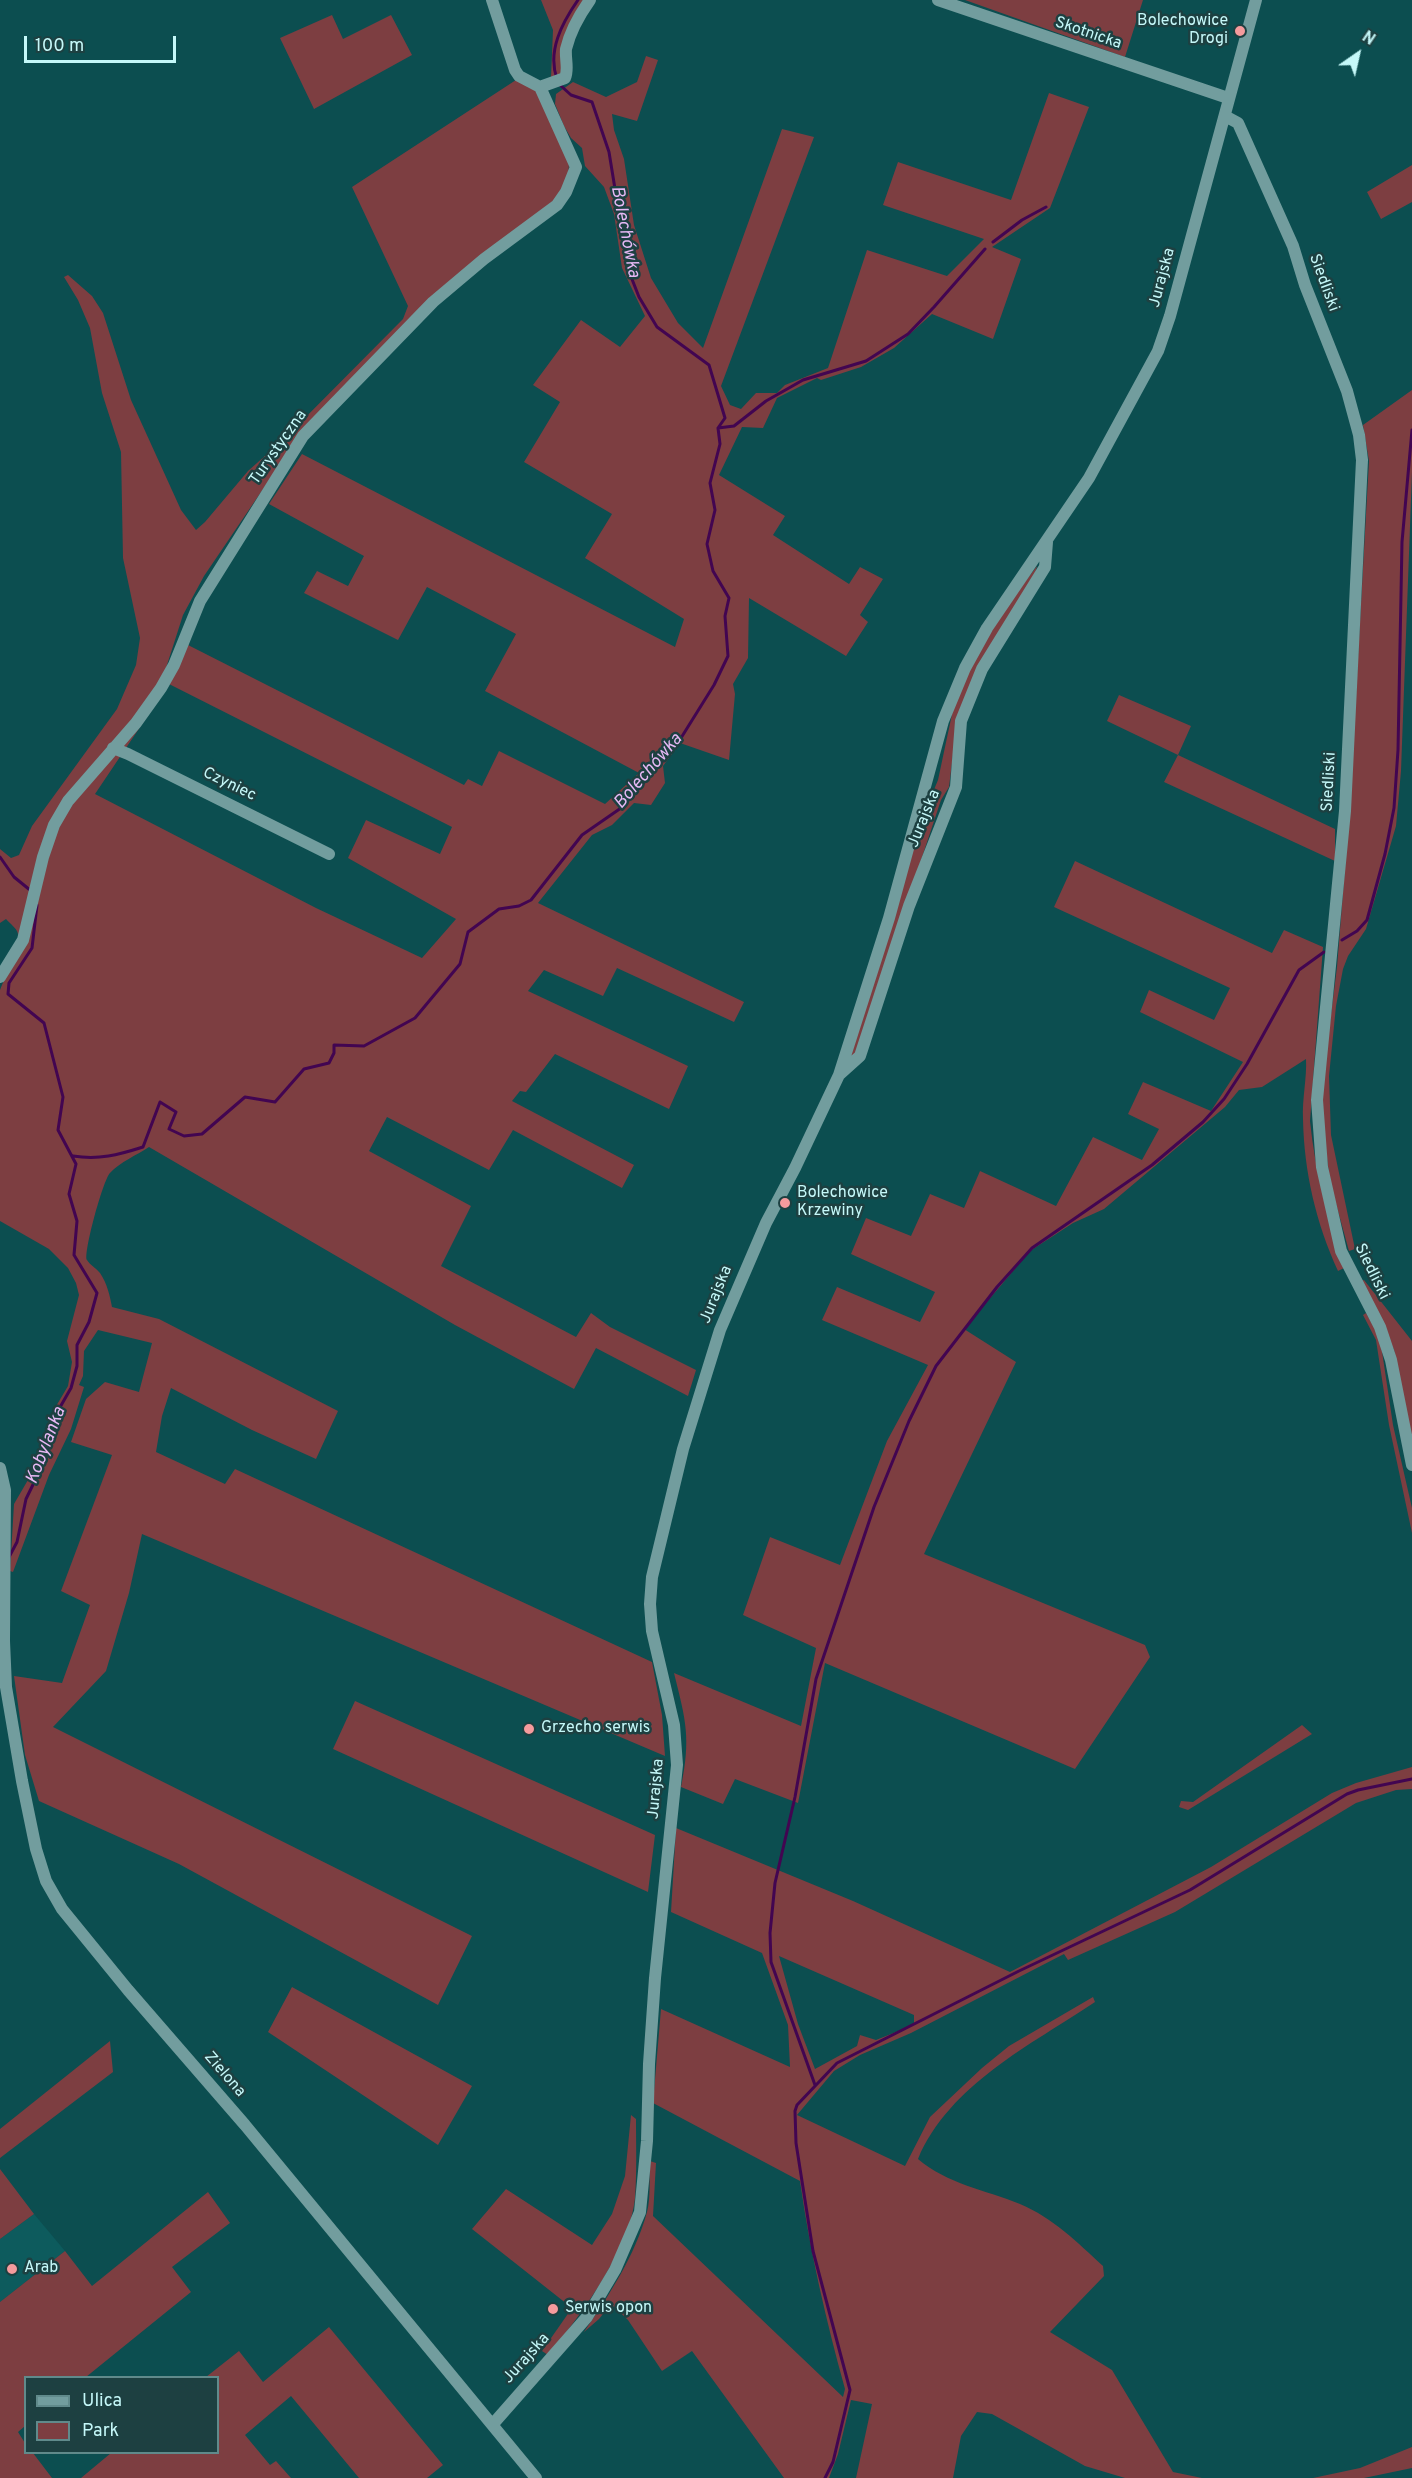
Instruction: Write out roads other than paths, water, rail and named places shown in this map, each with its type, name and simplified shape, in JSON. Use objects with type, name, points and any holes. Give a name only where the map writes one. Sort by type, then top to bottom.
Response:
[{"type":"street","points":[[492,0],[514,70],[519,76],[545,86],[562,79],[567,74],[566,51],[570,38],[590,0]]},
{"type":"street","name":"Skotnicka","points":[[938,0],[1228,98]]},
{"type":"street","name":"Jurajska","points":[[493,2424],[587,2317],[609,2282],[640,2212],[647,2141],[649,2053],[655,1978],[677,1765],[674,1725],[652,1630],[650,1604],[652,1577],[682,1449],[720,1330],[766,1223],[839,1075],[872,975],[932,761],[952,699],[965,668],[987,628],[1089,478],[1158,351],[1170,316],[1256,0]]},
{"type":"street","name":"Turystyczna","points":[[0,977],[23,940],[43,857],[54,825],[68,801],[136,723],[161,688],[174,665],[200,601],[303,436],[432,302],[484,259],[557,205],[566,192],[576,167],[545,86]]},
{"type":"street","name":"Siedliski","points":[[1225,116],[1238,123],[1290,239],[1347,391],[1359,435],[1362,460],[1345,811],[1317,1100],[1322,1167],[1341,1251],[1380,1327],[1390,1360],[1412,1465]]},
{"type":"street","name":"Jurajska","points":[[839,1075],[860,1056],[909,906],[956,787],[961,722],[982,669],[1045,567],[1047,541]]},
{"type":"street","name":"Czyniec","points":[[113,748],[329,854]]},
{"type":"street","name":"Zielona","points":[[0,1468],[5,1490],[2,1640],[8,1700],[36,1849],[46,1881],[62,1908],[131,1994],[234,2111],[536,2478]]},
{"type":"waterway","name":"Bolechówka","points":[[557,79],[554,69],[555,48],[562,28],[578,0]]},
{"type":"waterway","name":"Bolechówka","points":[[73,1156],[108,1156],[143,1147],[160,1102],[176,1112],[169,1129],[184,1136],[202,1134],[245,1097],[275,1102],[304,1069],[329,1063],[334,1053],[334,1045],[364,1046],[415,1018],[460,964],[468,932],[499,909],[519,906],[531,900],[582,835],[621,808],[676,746],[714,685],[728,656],[725,616],[729,598],[713,571],[707,544],[715,510],[710,483],[720,444],[718,428],[725,418],[709,365],[657,327],[639,297],[628,269],[609,152],[592,102],[571,95],[560,85]]},
{"type":"waterway","points":[[993,242],[1022,220],[1046,207]]},
{"type":"waterway","points":[[718,428],[734,426],[766,401],[803,380],[866,361],[908,334],[985,249]]},
{"type":"waterway","points":[[1342,940],[1357,931],[1367,920],[1385,854],[1394,808],[1398,750],[1402,542],[1412,430]]},
{"type":"waterway","name":"Kobylanka","points":[[0,857],[14,877],[30,890]]},
{"type":"waterway","name":"Kobylanka","points":[[8,1559],[17,1542],[26,1499],[44,1462],[55,1416],[71,1388],[77,1366],[77,1345],[89,1322],[97,1293],[74,1255],[77,1221],[69,1194],[76,1164],[58,1130],[63,1097],[44,1023],[8,994],[9,983],[32,948],[37,905]]},
{"type":"waterway","points":[[815,2085],[771,1962],[770,1933],[775,1883],[795,1797],[816,1679],[874,1507],[909,1421],[936,1366],[997,1287],[1032,1248],[1152,1165],[1203,1122],[1224,1099],[1247,1064],[1299,970],[1324,952]]},
{"type":"waterway","points":[[825,2478],[833,2462],[850,2390],[813,2251],[796,2143],[795,2111],[797,2105],[837,2063],[1019,1971],[1190,1890],[1347,1794],[1412,1779]]},
{"type":"place","name":"Bolechowice Drogi","points":[[1240,31]]},
{"type":"place","name":"Bolechowice Krzewiny","points":[[785,1203]]},
{"type":"place","name":"Grzecho serwis","points":[[529,1729]]},
{"type":"place","name":"Arab","points":[[12,2269]]},
{"type":"place","name":"Serwis opon","points":[[553,2309]]}]
